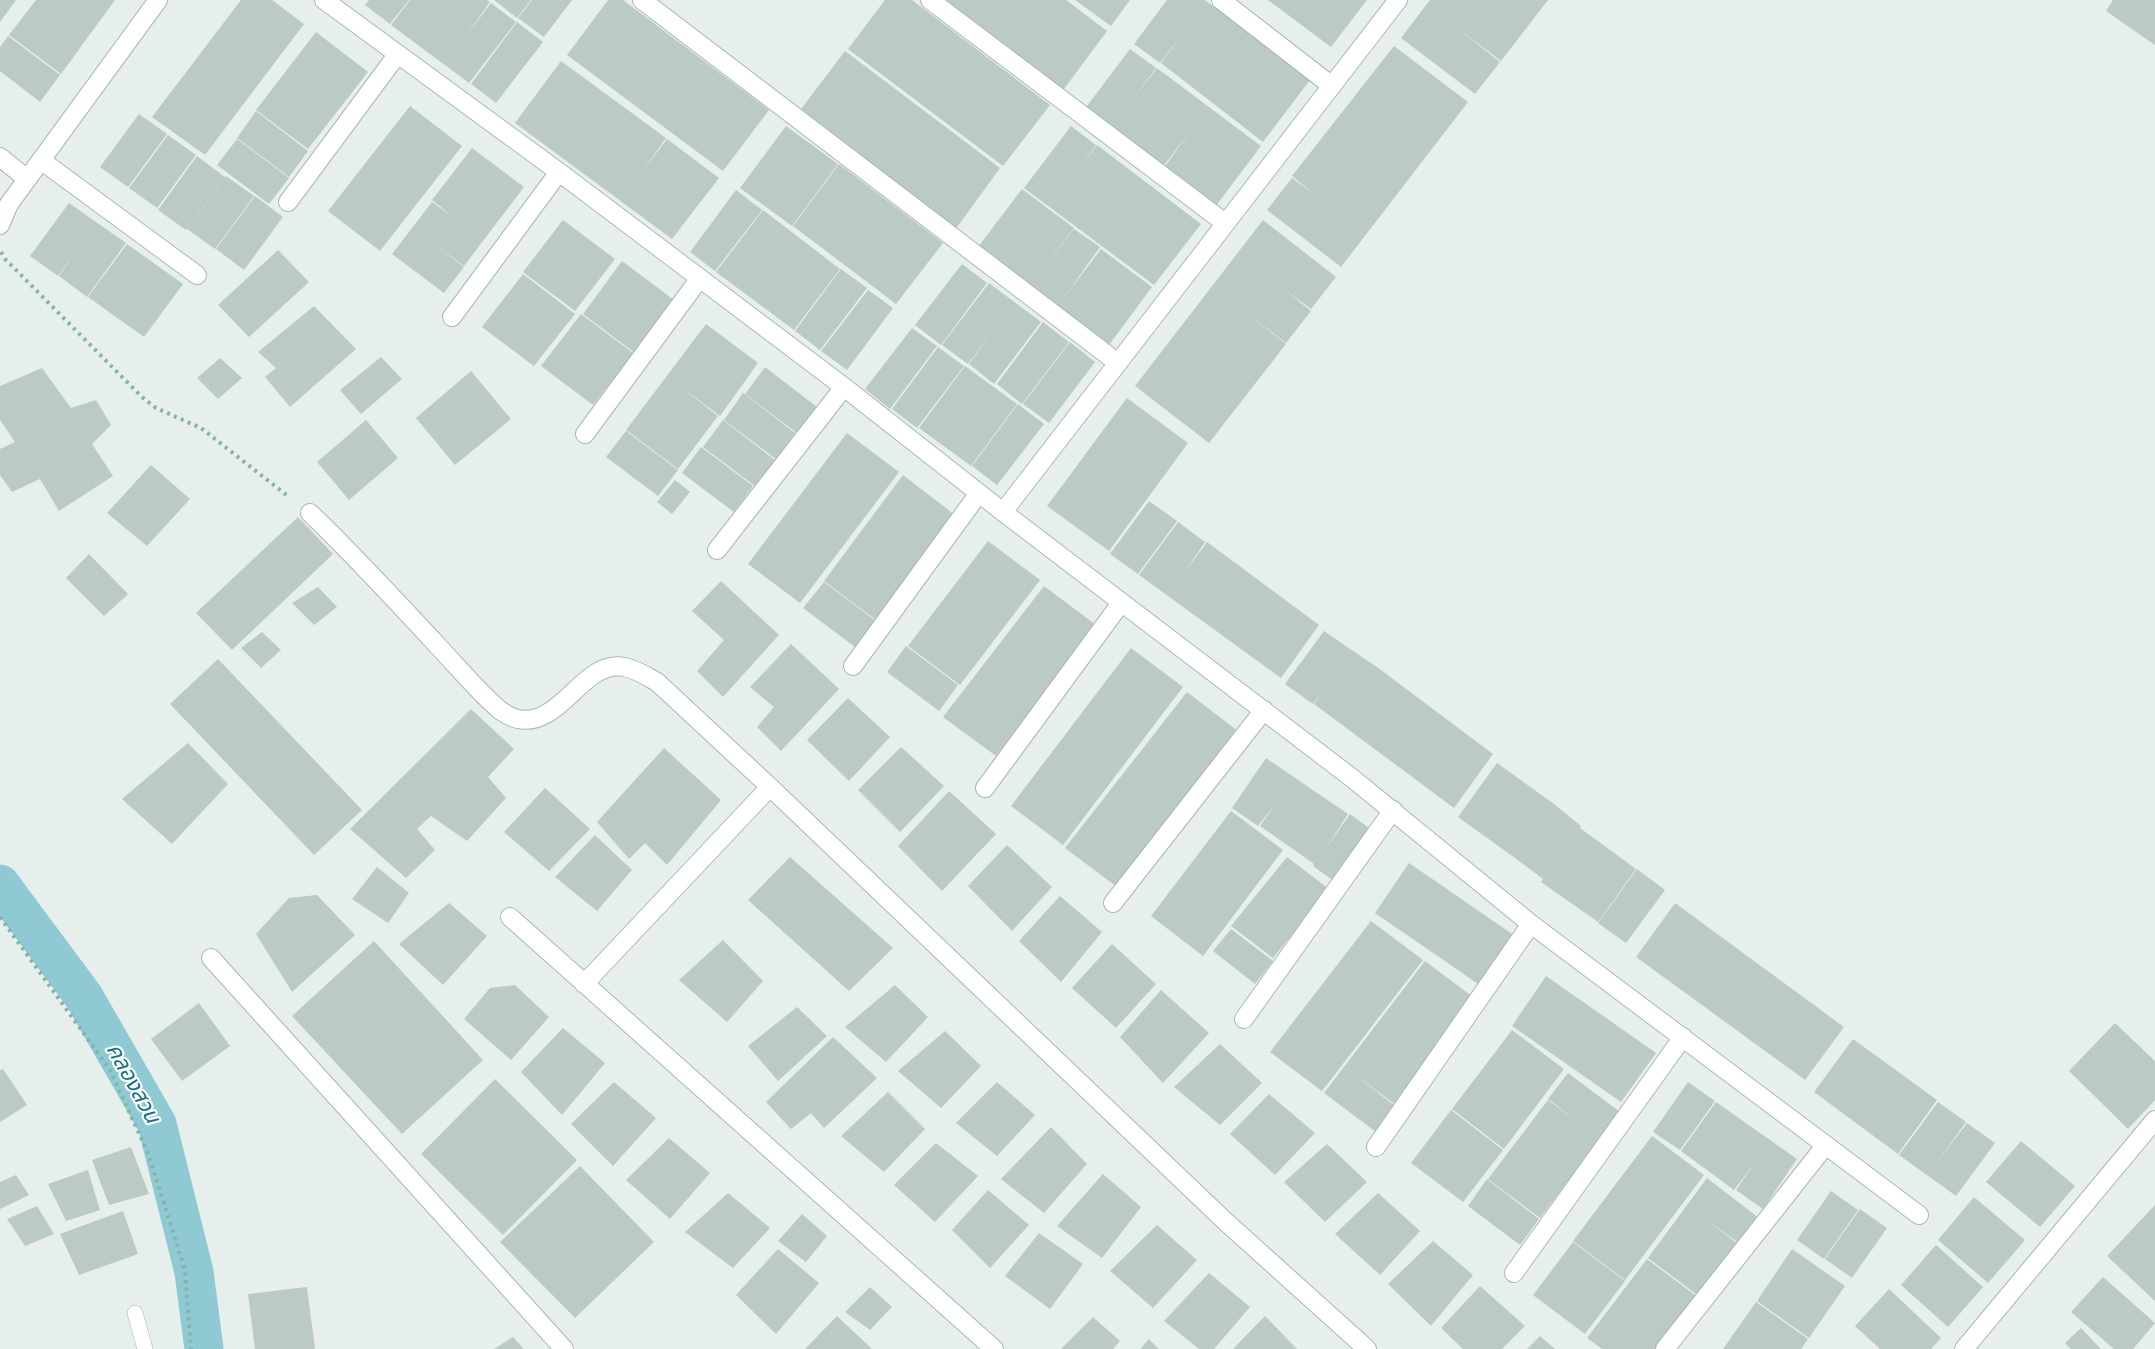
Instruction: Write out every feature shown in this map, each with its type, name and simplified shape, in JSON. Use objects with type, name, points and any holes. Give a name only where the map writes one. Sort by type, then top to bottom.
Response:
[{"type":"street","points":[[0,225],[9,204],[158,0]]},
{"type":"street","points":[[324,0],[559,172],[844,387],[1121,603],[1393,810],[1532,924],[1919,1215]]},
{"type":"street","points":[[642,0],[1118,363]]},
{"type":"street","points":[[930,0],[1225,223]]},
{"type":"street","points":[[1221,0],[1332,86]]},
{"type":"street","points":[[1003,512],[1398,0]]},
{"type":"street","points":[[288,202],[397,55]]},
{"type":"street","points":[[0,157],[27,179]]},
{"type":"street","points":[[42,160],[197,275]]},
{"type":"street","points":[[452,317],[559,172]]},
{"type":"street","points":[[585,434],[700,278]]},
{"type":"street","points":[[717,550],[844,387]]},
{"type":"street","points":[[853,666],[979,493]]},
{"type":"street","points":[[310,513],[502,711],[514,718],[537,719],[607,668],[622,666],[638,671],[657,682],[1226,1222],[1367,1349]]},
{"type":"street","points":[[985,788],[1121,603]]},
{"type":"street","points":[[1113,903],[1264,710]]},
{"type":"street","points":[[584,984],[770,787]]},
{"type":"street","points":[[1244,1019],[1393,810]]},
{"type":"street","points":[[510,917],[994,1349]]},
{"type":"street","points":[[1376,1147],[1532,924]]},
{"type":"street","points":[[211,958],[564,1349]]},
{"type":"street","points":[[1514,1273],[1683,1037]]},
{"type":"street","points":[[1964,1349],[2155,1120]]},
{"type":"street","points":[[1665,1349],[1825,1146]]},
{"type":"lane","points":[[135,1313],[145,1349]]},
{"type":"path","points":[[0,248],[4,259],[142,397],[156,408],[201,428],[310,513]]},
{"type":"path","points":[[0,917],[110,1070],[148,1153],[185,1270],[191,1349]]},
{"type":"building","points":[[0,0],[16,0],[0,22]]},
{"type":"building","points":[[36,0],[115,0],[61,74],[9,35]]},
{"type":"building","points":[[241,0],[272,0],[304,24],[205,155],[152,117]]},
{"type":"building","points":[[369,0],[409,0],[390,24],[365,5]]},
{"type":"building","points":[[410,0],[487,0],[490,2],[465,37],[491,3],[516,22],[469,83],[391,25]]},
{"type":"building","points":[[494,0],[531,0],[517,18]]},
{"type":"building","points":[[532,0],[572,0],[544,37],[518,18]]},
{"type":"building","points":[[608,0],[623,0],[769,110],[723,171],[567,55]]},
{"type":"building","points":[[885,0],[912,0],[1050,105],[1003,166],[848,49]]},
{"type":"building","points":[[937,0],[1066,0],[1107,31],[1061,93]]},
{"type":"building","points":[[1075,0],[1130,0],[1111,26]]},
{"type":"building","points":[[1167,0],[1205,0],[1310,80],[1263,142],[1161,63],[1186,29],[1160,63],[1134,44]]},
{"type":"building","points":[[1268,0],[1367,0],[1331,47]]},
{"type":"building","points":[[1430,0],[1548,0],[1501,61],[1452,24],[1500,62],[1475,94],[1401,38]]},
{"type":"building","points":[[2113,0],[2155,0],[2155,45],[2106,11]]},
{"type":"building","points":[[517,22],[543,42],[496,103],[471,84]]},
{"type":"building","points":[[316,32],[368,72],[308,149],[256,110]]},
{"type":"building","points":[[8,36],[60,75],[40,102],[0,71],[0,47]]},
{"type":"building","points":[[1394,46],[1468,102],[1341,267],[1267,210],[1292,178],[1314,194],[1292,176]]},
{"type":"building","points":[[1130,49],[1156,68],[1131,102],[1157,68],[1261,146],[1215,207],[1163,169],[1192,129],[1162,168],[1084,110]]},
{"type":"building","points":[[845,51],[1000,168],[955,230],[798,113]]},
{"type":"building","points":[[561,61],[666,138],[641,173],[667,139],[719,178],[672,239],[515,123]]},
{"type":"building","points":[[410,106],[462,146],[380,251],[328,211]]},
{"type":"building","points":[[256,111],[308,151],[289,177],[237,138]]},
{"type":"building","points":[[139,114],[167,134],[128,187],[100,167]]},
{"type":"building","points":[[786,126],[838,164],[792,226],[740,188]]},
{"type":"building","points":[[1071,126],[1096,145],[1082,166],[1097,145],[1201,224],[1154,285],[1024,188]]},
{"type":"building","points":[[168,135],[196,155],[157,208],[129,188]]},
{"type":"building","points":[[237,139],[289,178],[269,204],[217,165]]},
{"type":"building","points":[[472,148],[524,187],[464,266],[433,243],[464,267],[444,293],[392,254],[432,202],[453,217],[432,200]]},
{"type":"building","points":[[197,156],[225,177],[186,230],[158,210]]},
{"type":"building","points":[[839,164],[943,243],[896,304],[793,226]]},
{"type":"building","points":[[226,176],[254,196],[215,249],[187,229]]},
{"type":"building","points":[[1022,189],[1074,228],[1044,268],[1074,229],[1100,247],[1063,299],[1101,249],[1152,287],[1106,349],[975,251]]},
{"type":"building","points":[[736,190],[762,210],[715,271],[690,252]]},
{"type":"building","points":[[255,196],[283,217],[244,270],[216,249]]},
{"type":"building","points":[[69,203],[126,243],[87,297],[59,276],[75,253],[58,276],[30,256]]},
{"type":"building","points":[[763,210],[840,269],[794,330],[716,272]]},
{"type":"building","points":[[563,220],[615,259],[575,311],[523,272]]},
{"type":"building","points":[[1263,220],[1336,277],[1311,309],[1285,290],[1311,311],[1286,343],[1244,311],[1286,344],[1209,443],[1135,386]]},
{"type":"building","points":[[127,244],[183,284],[144,337],[88,297]]},
{"type":"building","points":[[278,250],[309,282],[249,337],[218,305]]},
{"type":"building","points":[[622,261],[674,300],[635,353],[583,314]]},
{"type":"building","points":[[962,264],[987,283],[941,345],[915,325]]},
{"type":"building","points":[[841,269],[867,288],[820,350],[795,331]]},
{"type":"building","points":[[523,274],[575,314],[534,366],[482,327]]},
{"type":"building","points":[[989,283],[1041,322],[994,384],[969,364],[994,330],[968,364],[942,345]]},
{"type":"building","points":[[868,290],[893,308],[847,370],[821,351]]},
{"type":"building","points":[[314,306],[356,349],[290,407],[265,377],[276,368],[258,352]]},
{"type":"building","points":[[581,314],[633,353],[593,405],[541,366]]},
{"type":"building","points":[[1043,322],[1069,342],[1022,404],[997,384]]},
{"type":"building","points":[[706,324],[758,363],[720,416],[677,384],[718,416],[678,469],[626,430]]},
{"type":"building","points":[[912,328],[937,346],[890,409],[865,389]]},
{"type":"building","points":[[1070,342],[1095,362],[1049,423],[1023,404]]},
{"type":"building","points":[[938,347],[964,366],[917,428],[892,409]]},
{"type":"building","points":[[381,357],[402,379],[361,414],[340,390]]},
{"type":"building","points":[[220,358],[242,378],[218,399],[197,378]]},
{"type":"building","points":[[965,366],[1017,404],[971,466],[919,428]]},
{"type":"building","points":[[765,367],[817,407],[797,433],[745,394]]},
{"type":"building","points":[[42,368],[71,408],[96,400],[111,425],[92,444],[113,476],[59,511],[40,479],[12,492],[0,475],[0,449],[15,442],[0,420],[0,386]]},
{"type":"building","points":[[471,371],[511,419],[455,465],[416,418]]},
{"type":"building","points":[[743,393],[795,433],[776,459],[724,420]]},
{"type":"building","points":[[1127,398],[1188,443],[1109,551],[1047,506]]},
{"type":"building","points":[[1018,404],[1044,424],[997,485],[972,466]]},
{"type":"building","points":[[366,420],[398,458],[349,500],[317,462]]},
{"type":"building","points":[[723,420],[775,460],[755,486],[703,447]]},
{"type":"building","points":[[626,431],[678,470],[658,496],[606,457]]},
{"type":"building","points":[[847,433],[899,472],[800,603],[748,564]]},
{"type":"building","points":[[701,447],[753,486],[734,512],[682,473]]},
{"type":"building","points":[[151,465],[190,499],[147,546],[107,513]]},
{"type":"building","points":[[903,475],[955,515],[876,620],[824,581]]},
{"type":"building","points":[[675,480],[690,492],[672,514],[657,502]]},
{"type":"building","points":[[1149,501],[1177,521],[1138,574],[1110,554]]},
{"type":"building","points":[[298,517],[333,554],[232,650],[196,613]]},
{"type":"building","points":[[1178,522],[1205,542],[1184,573],[1207,542],[1319,625],[1281,678],[1139,575]]},
{"type":"building","points":[[988,541],[1040,580],[960,685],[908,646]]},
{"type":"building","points":[[89,554],[128,594],[104,616],[66,578]]},
{"type":"building","points":[[721,581],[779,635],[723,697],[697,671],[724,640],[692,611]]},
{"type":"building","points":[[824,582],[876,621],[855,647],[803,608]]},
{"type":"building","points":[[1044,586],[1096,625],[996,756],[943,717]]},
{"type":"building","points":[[318,587],[337,607],[314,625],[292,603]]},
{"type":"building","points":[[1324,631],[1381,670],[1493,754],[1454,808],[1314,704],[1323,691],[1313,704],[1285,684]]},
{"type":"building","points":[[262,632],[281,650],[261,668],[241,648]]},
{"type":"building","points":[[791,644],[839,689],[781,751],[757,727],[774,707],[750,687]]},
{"type":"building","points":[[906,646],[958,685],[939,711],[887,672]]},
{"type":"building","points":[[1131,648],[1183,687],[1063,845],[1011,806]]},
{"type":"building","points":[[218,659],[362,810],[314,855],[170,704]]},
{"type":"building","points":[[1187,692],[1239,732],[1117,887],[1065,848]]},
{"type":"building","points":[[848,698],[890,737],[849,781],[807,740]]},
{"type":"building","points":[[471,709],[514,749],[488,777],[506,798],[467,841],[431,816],[417,829],[435,850],[406,878],[350,829]]},
{"type":"building","points":[[188,743],[228,784],[172,844],[122,799]]},
{"type":"building","points":[[901,747],[944,786],[900,832],[858,790]]},
{"type":"building","points":[[664,748],[721,800],[667,865],[645,843],[629,859],[597,822]]},
{"type":"building","points":[[1266,758],[1348,814],[1324,851],[1350,814],[1372,830],[1335,882],[1313,866],[1314,864],[1260,826],[1276,803],[1258,826],[1232,808]]},
{"type":"building","points":[[1497,763],[1554,804],[1581,826],[1580,828],[1636,869],[1598,922],[1541,882],[1543,879],[1458,817]]},
{"type":"building","points":[[545,788],[590,829],[549,871],[504,832]]},
{"type":"building","points":[[949,791],[996,834],[942,891],[898,846]]},
{"type":"building","points":[[1231,811],[1283,850],[1203,956],[1151,916]]},
{"type":"building","points":[[595,835],[632,870],[597,911],[555,877]]},
{"type":"building","points":[[1007,845],[1052,887],[1012,931],[968,886]]},
{"type":"building","points":[[790,857],[893,948],[849,991],[748,900]]},
{"type":"building","points":[[1287,857],[1329,889],[1273,958],[1231,926]]},
{"type":"building","points":[[1409,863],[1518,938],[1484,988],[1375,913]]},
{"type":"building","points":[[377,867],[409,893],[388,923],[352,899]]},
{"type":"building","points":[[1637,869],[1665,890],[1626,943],[1598,923]]},
{"type":"building","points":[[317,895],[355,935],[292,992],[256,934],[289,898]]},
{"type":"building","points":[[1060,896],[1102,932],[1061,982],[1019,941]]},
{"type":"building","points":[[449,903],[487,936],[443,985],[399,944]]},
{"type":"building","points":[[1675,903],[1844,1027],[1805,1080],[1636,957]]},
{"type":"building","points":[[1371,921],[1423,960],[1322,1091],[1270,1052]]},
{"type":"building","points":[[1231,929],[1273,961],[1255,984],[1213,951]]},
{"type":"building","points":[[723,940],[763,981],[727,1022],[679,980]]},
{"type":"building","points":[[374,941],[483,1060],[402,1134],[292,1016]]},
{"type":"building","points":[[1112,944],[1156,984],[1116,1028],[1072,988]]},
{"type":"building","points":[[1425,961],[1477,1000],[1396,1105],[1354,1074],[1395,1106],[1376,1132],[1324,1093]]},
{"type":"building","points":[[1546,976],[1656,1053],[1621,1102],[1512,1026]]},
{"type":"building","points":[[515,985],[549,1017],[511,1060],[464,1019],[490,988]]},
{"type":"building","points":[[895,985],[928,1017],[886,1062],[845,1027]]},
{"type":"building","points":[[1161,990],[1209,1033],[1163,1083],[1120,1037]]},
{"type":"building","points":[[199,1003],[230,1046],[182,1081],[151,1039]]},
{"type":"building","points":[[797,1007],[827,1036],[778,1081],[748,1046]]},
{"type":"building","points":[[2115,1023],[2155,1061],[2155,1100],[2128,1129],[2069,1071]]},
{"type":"building","points":[[563,1028],[605,1063],[562,1115],[521,1072]]},
{"type":"building","points":[[1512,1030],[1564,1069],[1504,1149],[1452,1109]]},
{"type":"building","points":[[945,1031],[981,1066],[941,1108],[898,1071]]},
{"type":"building","points":[[833,1037],[877,1078],[824,1128],[811,1113],[791,1129],[766,1102]]},
{"type":"building","points":[[1853,1039],[1937,1100],[1898,1154],[1814,1092]]},
{"type":"building","points":[[1220,1044],[1262,1083],[1220,1125],[1174,1087]]},
{"type":"building","points":[[3,1069],[27,1105],[0,1122],[0,1070]]},
{"type":"building","points":[[1568,1073],[1620,1112],[1540,1218],[1488,1179],[1548,1100],[1579,1123],[1548,1099]]},
{"type":"building","points":[[495,1079],[577,1160],[503,1235],[421,1154]]},
{"type":"building","points":[[614,1082],[656,1118],[613,1166],[571,1124]]},
{"type":"building","points":[[997,1082],[1035,1115],[997,1156],[956,1123]]},
{"type":"building","points":[[1688,1082],[1715,1101],[1680,1150],[1653,1132]]},
{"type":"building","points":[[888,1092],[925,1129],[884,1172],[841,1136]]},
{"type":"building","points":[[1269,1094],[1315,1133],[1275,1175],[1230,1134]]},
{"type":"building","points":[[1716,1102],[1797,1159],[1763,1209],[1736,1190],[1756,1161],[1734,1190],[1681,1151]]},
{"type":"building","points":[[1938,1102],[1966,1122],[1935,1165],[1967,1123],[1995,1143],[1956,1196],[1899,1155]]},
{"type":"building","points":[[1451,1110],[1503,1150],[1463,1202],[1411,1163]]},
{"type":"building","points":[[1051,1127],[1087,1164],[1044,1213],[1001,1179]]},
{"type":"building","points":[[1652,1136],[1704,1175],[1625,1280],[1573,1241]]},
{"type":"building","points":[[669,1138],[710,1173],[670,1219],[626,1180]]},
{"type":"building","points":[[2021,1141],[2075,1186],[2040,1227],[1986,1182]]},
{"type":"building","points":[[936,1143],[978,1176],[935,1222],[894,1185]]},
{"type":"building","points":[[1327,1144],[1367,1182],[1325,1222],[1284,1182]]},
{"type":"building","points":[[131,1147],[149,1194],[109,1205],[92,1160]]},
{"type":"building","points":[[580,1166],[654,1242],[575,1318],[500,1242]]},
{"type":"building","points":[[88,1170],[100,1210],[66,1221],[48,1184]]},
{"type":"building","points":[[1103,1174],[1141,1207],[1102,1258],[1057,1226]]},
{"type":"building","points":[[16,1175],[29,1195],[0,1209],[0,1182]]},
{"type":"building","points":[[1707,1178],[1759,1218],[1740,1244],[1708,1221],[1739,1245],[1700,1297],[1648,1258]]},
{"type":"building","points":[[1487,1179],[1539,1219],[1520,1245],[1468,1206]]},
{"type":"building","points":[[988,1190],[1029,1225],[990,1268],[952,1230]]},
{"type":"building","points":[[1831,1191],[1858,1210],[1824,1259],[1797,1240]]},
{"type":"building","points":[[728,1193],[770,1228],[733,1268],[685,1232]]},
{"type":"building","points":[[1378,1193],[1420,1231],[1380,1275],[1335,1234]]},
{"type":"building","points":[[1974,1197],[2025,1240],[1988,1283],[1938,1240]]},
{"type":"building","points":[[2155,1205],[2155,1301],[2107,1256]]},
{"type":"building","points":[[37,1206],[54,1234],[25,1246],[7,1219]]},
{"type":"building","points":[[1860,1209],[1887,1228],[1852,1278],[1825,1259]]},
{"type":"building","points":[[123,1211],[138,1254],[79,1275],[60,1234]]},
{"type":"building","points":[[802,1214],[827,1236],[806,1262],[778,1241]]},
{"type":"building","points":[[1157,1225],[1197,1260],[1153,1308],[1110,1271]]},
{"type":"building","points":[[1039,1233],[1083,1264],[1050,1309],[1005,1276]]},
{"type":"building","points":[[1433,1241],[1473,1275],[1431,1326],[1388,1284]]},
{"type":"building","points":[[1573,1242],[1625,1281],[1585,1334],[1533,1295]]},
{"type":"building","points":[[1936,1245],[1983,1287],[1948,1327],[1901,1285]]},
{"type":"building","points":[[778,1249],[819,1283],[776,1334],[736,1295]]},
{"type":"building","points":[[1792,1249],[1845,1286],[1809,1338],[1757,1301]]},
{"type":"building","points":[[1647,1259],[1699,1298],[1661,1349],[1602,1349],[1587,1338]]},
{"type":"building","points":[[1209,1273],[1250,1307],[1214,1349],[1199,1349],[1164,1321]]},
{"type":"building","points":[[2103,1277],[2155,1323],[2133,1349],[2114,1349],[2071,1312]]},
{"type":"building","points":[[1480,1286],[1525,1326],[1502,1349],[1463,1349],[1441,1328]]},
{"type":"building","points":[[307,1287],[315,1349],[255,1349],[248,1294]]},
{"type":"building","points":[[870,1287],[892,1307],[870,1330],[845,1312]]},
{"type":"building","points":[[1889,1289],[1941,1338],[1931,1349],[1880,1349],[1855,1326]]},
{"type":"building","points":[[1756,1302],[1808,1339],[1801,1349],[1723,1349]]},
{"type":"building","points":[[837,1316],[872,1349],[805,1349]]},
{"type":"building","points":[[1265,1316],[1297,1349],[1233,1349]]},
{"type":"building","points":[[1093,1317],[1120,1341],[1113,1349],[1061,1349]]},
{"type":"building","points":[[2081,1328],[2101,1349],[2071,1349],[2065,1343]]},
{"type":"building","points":[[1540,1336],[1555,1349],[1527,1349]]},
{"type":"building","points":[[513,1337],[524,1349],[494,1349]]},
{"type":"building","points":[[1149,1339],[1159,1349],[1140,1349]]},
{"type":"waterway","name":"คลองสวน","points":[[0,884],[84,997],[157,1124],[194,1272],[204,1349]]}]
